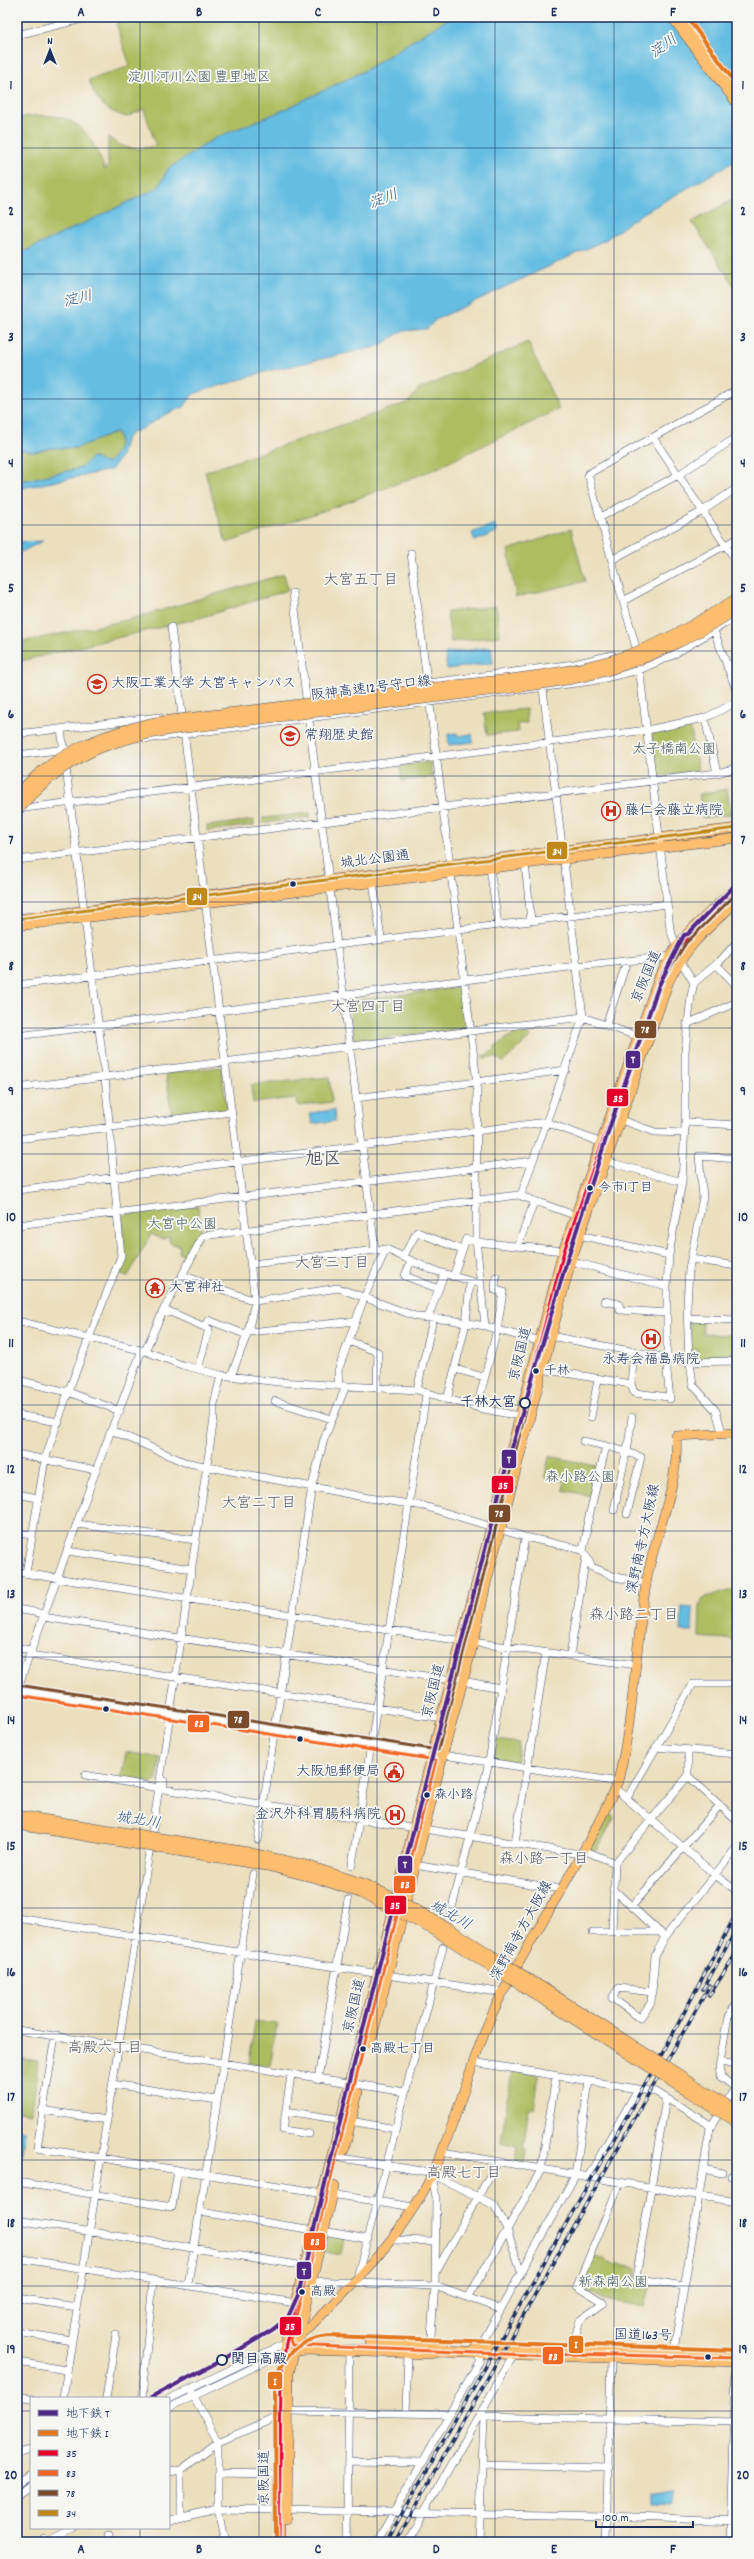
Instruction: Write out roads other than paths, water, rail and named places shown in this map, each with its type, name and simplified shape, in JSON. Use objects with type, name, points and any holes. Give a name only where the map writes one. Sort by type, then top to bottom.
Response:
[{"type":"highway","points":[[673,17],[737,102]]},
{"type":"highway","points":[[684,17],[737,89]]},
{"type":"highway","name":"阪神高速12号守口線","points":[[17,796],[44,769],[68,753],[96,739],[127,729],[154,723],[517,678],[586,667],[619,659],[661,642],[737,599]]},
{"type":"highway","name":"阪神高速12号守口線","points":[[17,810],[41,785],[72,761],[99,748],[128,738],[176,729],[588,675],[622,666],[659,652],[704,629],[737,609]]},
{"type":"highway","name":"京阪国道","points":[[289,2347],[310,2281],[319,2231],[355,2084],[495,1528],[546,1337],[564,1251],[660,977],[676,954],[737,887]]},
{"type":"highway","name":"京阪国道","points":[[526,1415],[542,1369],[546,1337],[570,1262],[607,1161],[676,954],[694,940],[737,900]]},
{"type":"highway","name":"京阪国道","points":[[438,1755],[442,1718],[457,1680]]},
{"type":"highway","points":[[17,1816],[248,1853],[306,1866],[362,1884],[399,1901],[454,1932],[737,2112]]},
{"type":"highway","points":[[17,1824],[267,1865],[319,1878],[360,1892],[436,1930],[737,2122]]},
{"type":"highway","name":"京阪国道","points":[[404,1889],[414,1865],[420,1828]]},
{"type":"highway","name":"京阪国道","points":[[328,2194],[341,2158],[346,2121]]},
{"type":"highway","name":"京阪国道","points":[[283,2510],[278,2505],[279,2474],[289,2347],[296,2303],[305,2266],[319,2231]]},
{"type":"highway","points":[[430,2349],[483,2345],[572,2349]]},
{"type":"highway","name":"国道163号","points":[[289,2347],[430,2349],[439,2351],[586,2358],[673,2356]]},
{"type":"highway","name":"国道163号","points":[[289,2347],[408,2353],[439,2348],[550,2351],[572,2349],[737,2359]]},
{"type":"highway","points":[[430,2349],[479,2357],[586,2358]]},
{"type":"highway","name":"京阪国道","points":[[284,2413],[283,2510],[286,2542]]},
{"type":"highway","name":"京阪国道","points":[[279,2542],[283,2510]]},
{"type":"main road","name":"城北公園通","points":[[661,843],[737,828]]},
{"type":"main road","name":"城北公園通","points":[[329,884],[373,882],[562,851],[737,838]]},
{"type":"main road","name":"城北公園通","points":[[17,919],[83,914],[451,869],[490,868],[525,863],[562,851]]},
{"type":"main road","name":"城北公園通","points":[[17,926],[83,914]]},
{"type":"main road","name":"深野南寺方大阪線","points":[[289,2347],[355,2282],[392,2240],[414,2207],[432,2175],[442,2152],[473,2062],[504,1992],[582,1852],[616,1786],[625,1753],[647,1583],[673,1474],[676,1440],[722,1432],[737,1433]]},
{"type":"street","points":[[17,35],[90,17]]},
{"type":"street","points":[[634,1351],[631,1384],[634,1393],[669,1398],[667,1286],[669,1255],[682,1182],[685,1134],[687,1024],[694,982],[676,954],[670,929],[661,843],[639,670],[638,648],[588,474],[654,439],[733,392],[737,399]]},
{"type":"street","points":[[601,517],[678,475],[737,437]]},
{"type":"street","points":[[654,439],[701,512],[737,562]]},
{"type":"street","points":[[613,559],[701,512],[737,488]]},
{"type":"street","points":[[624,600],[737,539]]},
{"type":"street","points":[[411,553],[458,929],[466,980],[470,1031],[477,1082],[476,1242],[485,1326]]},
{"type":"street","points":[[293,593],[375,1249]]},
{"type":"street","points":[[17,734],[306,699],[574,664],[638,648],[670,634],[737,593]]},
{"type":"street","points":[[17,755],[430,704],[592,681],[639,670],[673,655],[737,616]]},
{"type":"street","points":[[171,627],[193,787],[231,1112],[243,1196],[255,1300],[247,1333],[231,1376]]},
{"type":"street","points":[[714,631],[737,692]]},
{"type":"street","points":[[727,667],[737,660]]},
{"type":"street","points":[[521,1196],[532,1161],[566,1070],[583,1017],[543,689]]},
{"type":"street","points":[[17,810],[549,741],[646,730],[705,718],[737,702]]},
{"type":"street","points":[[705,718],[717,773]]},
{"type":"street","points":[[26,1573],[45,1459],[59,1422],[68,1392],[121,1256],[105,1077],[97,1026],[61,729]]},
{"type":"street","points":[[17,860],[717,773],[737,768]]},
{"type":"street","points":[[525,863],[531,921]]},
{"type":"street","points":[[490,868],[498,924]]},
{"type":"street","points":[[373,882],[381,939]]},
{"type":"street","points":[[17,985],[667,904]]},
{"type":"street","points":[[694,982],[717,965],[737,942]]},
{"type":"street","points":[[17,1036],[676,954]]},
{"type":"street","points":[[606,1025],[627,961]]},
{"type":"street","points":[[717,965],[737,986]]},
{"type":"street","points":[[687,1024],[737,1002]]},
{"type":"street","points":[[17,1088],[583,1017],[639,1037]]},
{"type":"street","points":[[356,1098],[566,1070]]},
{"type":"street","points":[[17,1139],[231,1112]]},
{"type":"street","points":[[621,1120],[655,1132],[685,1134]]},
{"type":"street","points":[[17,1190],[546,1122],[602,1143],[607,1161],[682,1182]]},
{"type":"street","points":[[685,1122],[737,1125]]},
{"type":"street","points":[[722,1432],[716,1411],[693,1385],[687,1318],[691,1259],[703,1197],[699,1156],[737,1159]]},
{"type":"street","points":[[17,1225],[532,1161]]},
{"type":"street","points":[[577,1216],[534,1202],[521,1196],[476,1200],[203,1236],[144,1350],[111,1430],[17,1690],[613,1782],[627,1798],[715,1875],[737,1891]]},
{"type":"street","points":[[518,1246],[534,1202]]},
{"type":"street","points":[[403,1257],[416,1232],[462,1250]]},
{"type":"street","points":[[579,1235],[669,1255]]},
{"type":"street","points":[[453,1277],[466,1239],[476,1242],[564,1251]]},
{"type":"street","points":[[251,1264],[375,1249],[386,1249],[444,1274],[470,1283],[481,1284]]},
{"type":"street","points":[[258,1840],[312,1486],[324,1439],[342,1386],[338,1371],[364,1298],[386,1249]]},
{"type":"street","points":[[691,1259],[737,1266]]},
{"type":"street","points":[[411,1260],[405,1276],[439,1289]]},
{"type":"street","points":[[570,1262],[667,1286]]},
{"type":"street","points":[[417,1390],[431,1319],[444,1274]]},
{"type":"street","points":[[182,1275],[255,1300],[338,1288],[364,1298],[431,1319],[485,1326],[533,1340],[546,1337],[634,1351],[690,1362],[736,1361]]},
{"type":"street","points":[[477,1407],[497,1330],[503,1292],[495,1290],[496,1277]]},
{"type":"street","points":[[447,1400],[466,1323],[470,1283]]},
{"type":"street","points":[[604,1301],[619,1304],[620,1310],[667,1313]]},
{"type":"street","points":[[163,1311],[205,1326],[209,1329],[198,1369]]},
{"type":"street","points":[[687,1318],[737,1320]]},
{"type":"street","points":[[205,1326],[208,1320],[247,1333],[356,1321]]},
{"type":"street","points":[[17,1322],[144,1350],[198,1369],[222,1375],[278,1382],[417,1390],[426,1395],[477,1407],[526,1415]]},
{"type":"street","points":[[737,1335],[737,1389]]},
{"type":"street","points":[[349,1341],[378,1352],[377,1388]]},
{"type":"street","points":[[455,1369],[484,1377]]},
{"type":"street","points":[[542,1369],[631,1384]]},
{"type":"street","points":[[62,2397],[84,2269],[176,1678],[214,1404],[222,1375]]},
{"type":"street","points":[[591,1417],[598,1379]]},
{"type":"street","points":[[17,1380],[68,1392],[74,1396],[120,1411]]},
{"type":"street","points":[[352,1865],[426,1395]]},
{"type":"street","points":[[275,1402],[332,1419]]},
{"type":"street","points":[[17,1415],[59,1422]]},
{"type":"street","points":[[614,1510],[632,1417]]},
{"type":"street","points":[[111,1430],[184,1462],[369,1498],[409,1503],[525,1537],[585,1552]]},
{"type":"street","points":[[583,1441],[606,1446],[641,1457],[628,1514]]},
{"type":"street","points":[[570,1655],[585,1552],[586,1529],[606,1446]]},
{"type":"street","points":[[17,1454],[96,1470]]},
{"type":"street","points":[[17,1494],[38,1498]]},
{"type":"street","points":[[77,1524],[196,1540]]},
{"type":"street","points":[[17,1533],[32,1535]]},
{"type":"street","points":[[450,1912],[489,1762],[525,1537]]},
{"type":"street","points":[[67,1551],[192,1569]]},
{"type":"street","points":[[585,1552],[592,1567],[615,1577],[647,1583]]},
{"type":"street","points":[[17,1572],[389,1630],[636,1665]]},
{"type":"street","points":[[17,1609],[181,1639],[457,1680],[501,1688]]},
{"type":"street","points":[[17,1648],[31,1652],[176,1678],[442,1718]]},
{"type":"street","points":[[515,1844],[546,1652]]},
{"type":"street","points":[[627,1798],[693,1684],[737,1684]]},
{"type":"street","points":[[656,1747],[737,1754]]},
{"type":"street","points":[[612,1932],[615,1863],[688,1776],[688,1750]]},
{"type":"street","points":[[161,1771],[165,1775],[163,1789],[515,1844],[582,1852],[615,1863]]},
{"type":"street","points":[[85,1775],[158,1788]]},
{"type":"street","points":[[688,1776],[737,1821]]},
{"type":"street","points":[[632,1906],[720,1805]]},
{"type":"street","points":[[652,1992],[619,1988],[612,1998],[640,2018],[651,2003],[652,1992],[655,1956],[663,1934],[715,1875],[737,1847]]},
{"type":"street","points":[[414,1865],[561,1889]]},
{"type":"street","points":[[188,2286],[252,1874]]},
{"type":"street","points":[[613,1889],[663,1934]]},
{"type":"street","points":[[318,2079],[348,1900]]},
{"type":"street","points":[[17,1918],[504,1992]]},
{"type":"street","points":[[593,1932],[663,1934]]},
{"type":"street","points":[[355,2282],[378,2202],[443,1947]]},
{"type":"street","points":[[673,2356],[683,2286],[711,2126],[730,2095],[736,2089],[721,2077],[720,2062],[728,2016],[737,2004]]},
{"type":"street","points":[[17,2030],[291,2075],[405,2092]]},
{"type":"street","points":[[55,2036],[37,2148],[414,2207]]},
{"type":"street","points":[[473,2062],[656,2092],[711,2126]]},
{"type":"street","points":[[720,2062],[737,2065]]},
{"type":"street","points":[[291,2075],[283,2130],[309,2134]]},
{"type":"street","points":[[468,2298],[541,2170],[556,2076]]},
{"type":"street","points":[[483,2345],[484,2339],[520,2272],[575,2176],[589,2081]]},
{"type":"street","points":[[112,2084],[217,2100]]},
{"type":"street","points":[[588,2177],[638,2089]]},
{"type":"street","points":[[666,2098],[636,2278],[683,2286]]},
{"type":"street","points":[[42,2110],[107,2120]]},
{"type":"street","points":[[286,2111],[396,2129]]},
{"type":"street","points":[[442,2152],[497,2163],[737,2202]]},
{"type":"street","points":[[341,2158],[432,2175],[494,2206],[507,2229],[520,2272]]},
{"type":"street","points":[[435,2273],[497,2163]]},
{"type":"street","points":[[703,2169],[722,2173]]},
{"type":"street","points":[[17,2182],[172,2207],[178,2170]]},
{"type":"street","points":[[430,2349],[435,2286],[436,2190],[432,2175]]},
{"type":"street","points":[[572,2349],[580,2320],[604,2303],[576,2286],[620,2183]]},
{"type":"street","points":[[200,2212],[368,2239]]},
{"type":"street","points":[[17,2220],[89,2233],[305,2266]]},
{"type":"street","points":[[392,2240],[435,2241]]},
{"type":"street","points":[[17,2258],[296,2303]]},
{"type":"street","points":[[142,2397],[153,2281]]},
{"type":"street","points":[[310,2281],[435,2286],[500,2309]]},
{"type":"street","points":[[17,2298],[77,2307]]},
{"type":"street","points":[[17,2332],[72,2341]]},
{"type":"street","points":[[106,2397],[116,2335]]},
{"type":"street","points":[[170,2399],[289,2347]]},
{"type":"street","points":[[170,2408],[289,2347]]},
{"type":"street","points":[[347,2542],[349,2350]]},
{"type":"street","points":[[406,2413],[408,2353]]},
{"type":"street","points":[[377,2542],[480,2360],[479,2357]]},
{"type":"street","points":[[407,2542],[423,2512],[482,2416],[512,2358]]},
{"type":"street","points":[[606,2542],[609,2468],[610,2358]]},
{"type":"street","points":[[731,2542],[734,2521],[737,2359]]},
{"type":"street","points":[[17,2362],[66,2370]]},
{"type":"street","points":[[190,2389],[218,2442],[218,2509],[225,2542]]},
{"type":"street","points":[[17,2396],[30,2398]]},
{"type":"street","points":[[170,2472],[181,2470],[218,2442],[284,2413],[348,2412],[450,2414]]},
{"type":"street","points":[[482,2416],[736,2422]]},
{"type":"street","points":[[479,2542],[482,2416]]},
{"type":"street","points":[[17,2453],[30,2450]]},
{"type":"street","points":[[348,2461],[422,2462]]},
{"type":"street","points":[[482,2465],[609,2468]]},
{"type":"street","points":[[181,2470],[182,2517]]},
{"type":"street","points":[[218,2473],[279,2474]]},
{"type":"street","points":[[17,2485],[30,2476]]},
{"type":"street","points":[[17,2495],[30,2486]]},
{"type":"street","points":[[170,2520],[218,2509],[394,2511],[607,2516],[734,2521]]},
{"type":"street","points":[[44,2540],[70,2529]]},
{"type":"water","name":"淀川","points":[[451,17],[737,17],[737,160],[640,215],[605,240],[435,320],[427,329],[402,331],[379,346],[268,371],[193,394],[184,407],[166,414],[143,428],[131,433],[125,440],[121,456],[111,470],[17,489],[17,482],[81,468],[92,457],[107,464],[118,450],[119,437],[117,432],[76,448],[51,448],[34,452],[17,449],[17,255],[158,188],[168,169],[215,138],[279,112],[362,72]]},
{"type":"water","points":[[494,524],[497,532],[475,541],[472,533]]},
{"type":"water","points":[[43,541],[17,554],[17,542]]},
{"type":"water","points":[[491,647],[493,663],[447,669],[445,653]]},
{"type":"water","points":[[457,733],[457,736],[472,734],[473,742],[449,745],[448,734]]},
{"type":"water","points":[[334,1110],[335,1121],[312,1124],[310,1113]]},
{"type":"water","points":[[682,1607],[693,1608],[692,1631],[681,1631]]},
{"type":"water","points":[[17,2129],[25,2130],[23,2154],[17,2153]]},
{"type":"water","points":[[650,2492],[674,2493],[673,2504],[650,2503]]},
{"type":"railway","points":[[386,2542],[667,2045],[737,1912]]},
{"type":"railway","points":[[703,1989],[737,1928]]},
{"type":"railway","points":[[709,1996],[737,1952]]},
{"type":"railway","points":[[395,2542],[710,1985]]},
{"type":"metro line","name":"I","points":[[687,17],[737,85]]},
{"type":"metro line","name":"T","points":[[152,2397],[222,2360],[272,2330],[288,2317],[298,2295],[349,2084],[502,1482],[568,1257],[611,1123],[659,985],[684,935],[688,934],[737,883]]},
{"type":"metro line","name":"I","points":[[276,2542],[275,2377],[284,2361],[290,2354],[311,2340],[329,2336],[737,2350]]},
{"type":"place","name":"大阪工業大学 大宮キャンパス","points":[[97,684]]},
{"type":"place","name":"常翔歴史館","points":[[290,736]]},
{"type":"place","name":"藤仁会藤立病院","points":[[611,811]]},
{"type":"place","name":"今市1丁目","points":[[590,1188]]},
{"type":"place","name":"大宮神社","points":[[155,1288]]},
{"type":"place","name":"永寿会福島病院","points":[[651,1339]]},
{"type":"place","name":"千林","points":[[536,1371]]},
{"type":"place","name":"千林大宮","points":[[525,1403]]},
{"type":"place","name":"大阪旭郵便局","points":[[394,1772]]},
{"type":"place","name":"森小路","points":[[427,1795]]},
{"type":"place","name":"金沢外科胃腸科病院","points":[[395,1815]]},
{"type":"place","name":"高殿七丁目","points":[[363,2049]]},
{"type":"place","name":"高殿","points":[[302,2292]]},
{"type":"place","name":"関目高殿","points":[[222,2360]]},
{"type":"district","name":"大宮五丁目","points":[[361,581]]},
{"type":"district","name":"大宮四丁目","points":[[368,1008]]},
{"type":"district","name":"旭区","points":[[323,1160]]},
{"type":"district","name":"大宮三丁目","points":[[332,1264]]},
{"type":"district","name":"大宮二丁目","points":[[259,1504]]},
{"type":"district","name":"森小路二丁目","points":[[634,1616]]},
{"type":"district","name":"森小路一丁目","points":[[544,1860]]},
{"type":"district","name":"高殿六丁目","points":[[105,2049]]},
{"type":"district","name":"高殿七丁目","points":[[464,2174]]},
{"type":"park label","name":"淀川河川公園 豊里地区","points":[[199,78]]},
{"type":"park label","name":"太子橋南公園","points":[[674,750]]},
{"type":"park label","name":"大宮中公園","points":[[182,1225]]},
{"type":"park label","name":"森小路公園","points":[[580,1478]]},
{"type":"park label","name":"新森南公園","points":[[613,2283]]},
{"type":"water label","name":"城北川","points":[[138,1821]]},
{"type":"water label","name":"城北川","points":[[450,1916]]}]
